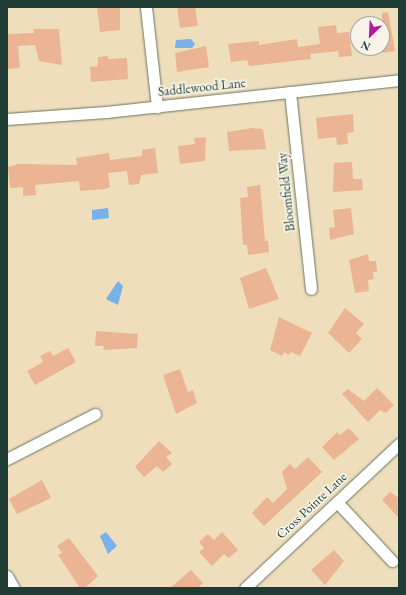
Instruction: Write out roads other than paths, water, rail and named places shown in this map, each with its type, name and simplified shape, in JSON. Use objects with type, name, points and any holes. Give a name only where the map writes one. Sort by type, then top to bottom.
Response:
[{"type":"street","points":[[146,7],[157,107]]},
{"type":"street","name":"Saddlewood Lane","points":[[7,119],[157,107],[399,80]]},
{"type":"street","name":"Bloomfield Way","points":[[290,92],[311,289]]},
{"type":"street","points":[[7,459],[95,414]]},
{"type":"street","name":"Cross Pointe Lane","points":[[245,588],[399,444]]},
{"type":"street","points":[[337,502],[392,561]]},
{"type":"street","points":[[7,576],[14,588]]},
{"type":"water","points":[[191,39],[195,44],[192,48],[175,48],[176,40]]},
{"type":"water","points":[[108,208],[109,218],[92,220],[92,210]]},
{"type":"water","points":[[118,281],[123,286],[118,305],[106,299]]},
{"type":"water","points":[[106,532],[117,546],[108,554],[100,536]]}]
